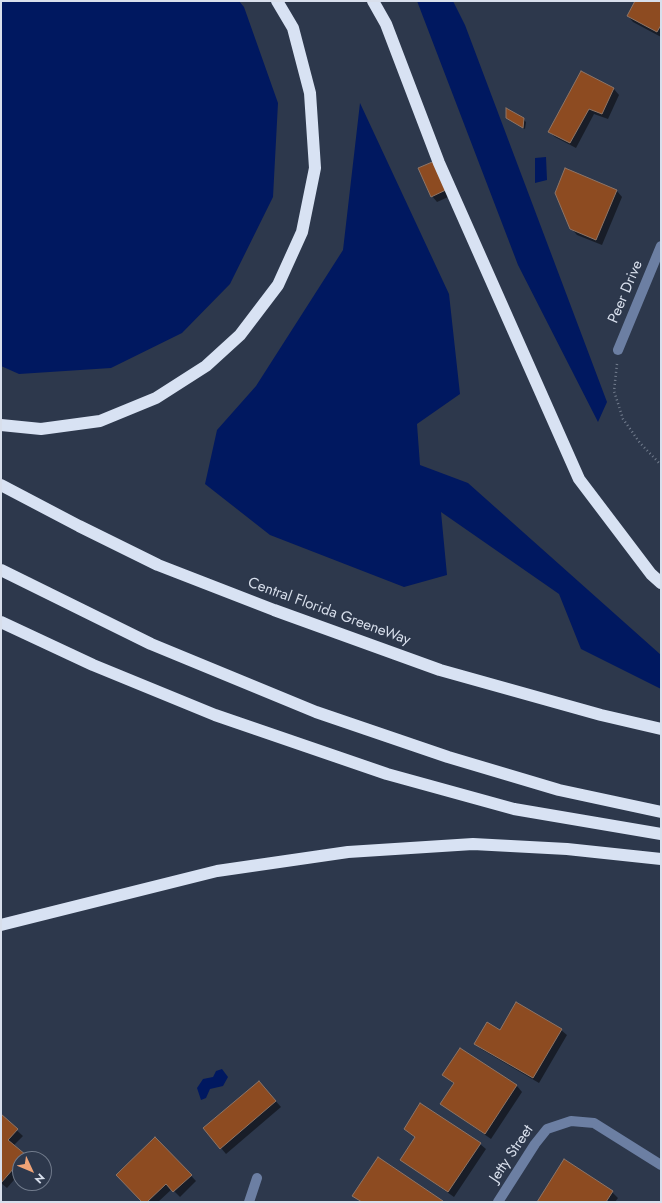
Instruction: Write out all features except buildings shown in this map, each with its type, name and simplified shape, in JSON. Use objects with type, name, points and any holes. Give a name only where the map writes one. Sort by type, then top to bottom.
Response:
[{"type":"highway","points":[[1,425],[41,429],[100,421],[156,398],[206,366],[240,335],[278,285],[302,232],[315,168],[310,93],[293,28],[277,1]]},
{"type":"highway","points":[[373,1],[386,24],[439,163],[579,478],[651,574],[661,583]]},
{"type":"highway","name":"Central Florida GreeneWay","points":[[1,485],[158,565],[274,610],[440,670],[601,715],[661,729]]},
{"type":"highway","points":[[1,570],[151,644],[316,712],[448,757],[559,790],[661,812]]},
{"type":"highway","points":[[1,622],[93,665],[215,714],[387,774],[514,809],[661,834]]},
{"type":"highway","points":[[1,925],[216,870],[348,852],[473,844],[567,849],[661,859]]},
{"type":"street","name":"Peer Drive","points":[[618,350],[661,246]]},
{"type":"street","name":"Jetty Street","points":[[498,1202],[547,1128],[571,1121],[594,1123],[661,1165]]},
{"type":"street","points":[[249,1202],[256,1178]]},
{"type":"path","points":[[618,350],[614,391],[623,419],[640,444],[661,464]]},
{"type":"shaded area","points":[[1,1],[239,1],[244,7],[278,103],[273,197],[230,284],[182,333],[111,368],[19,374],[1,366]]},
{"type":"shaded area","points":[[417,1],[453,1],[465,25],[607,402],[598,422],[518,265]]},
{"type":"shaded area","points":[[360,103],[449,294],[460,394],[417,424],[420,465],[468,483],[661,655],[661,689],[581,649],[559,594],[441,512],[447,575],[404,587],[270,535],[205,484],[217,430],[256,386],[343,250]]},
{"type":"shaded area","points":[[546,157],[547,180],[535,183],[535,158]]},
{"type":"shaded area","points":[[222,1069],[228,1077],[223,1086],[210,1089],[206,1098],[201,1100],[197,1088],[203,1079],[213,1077],[216,1071]]}]
